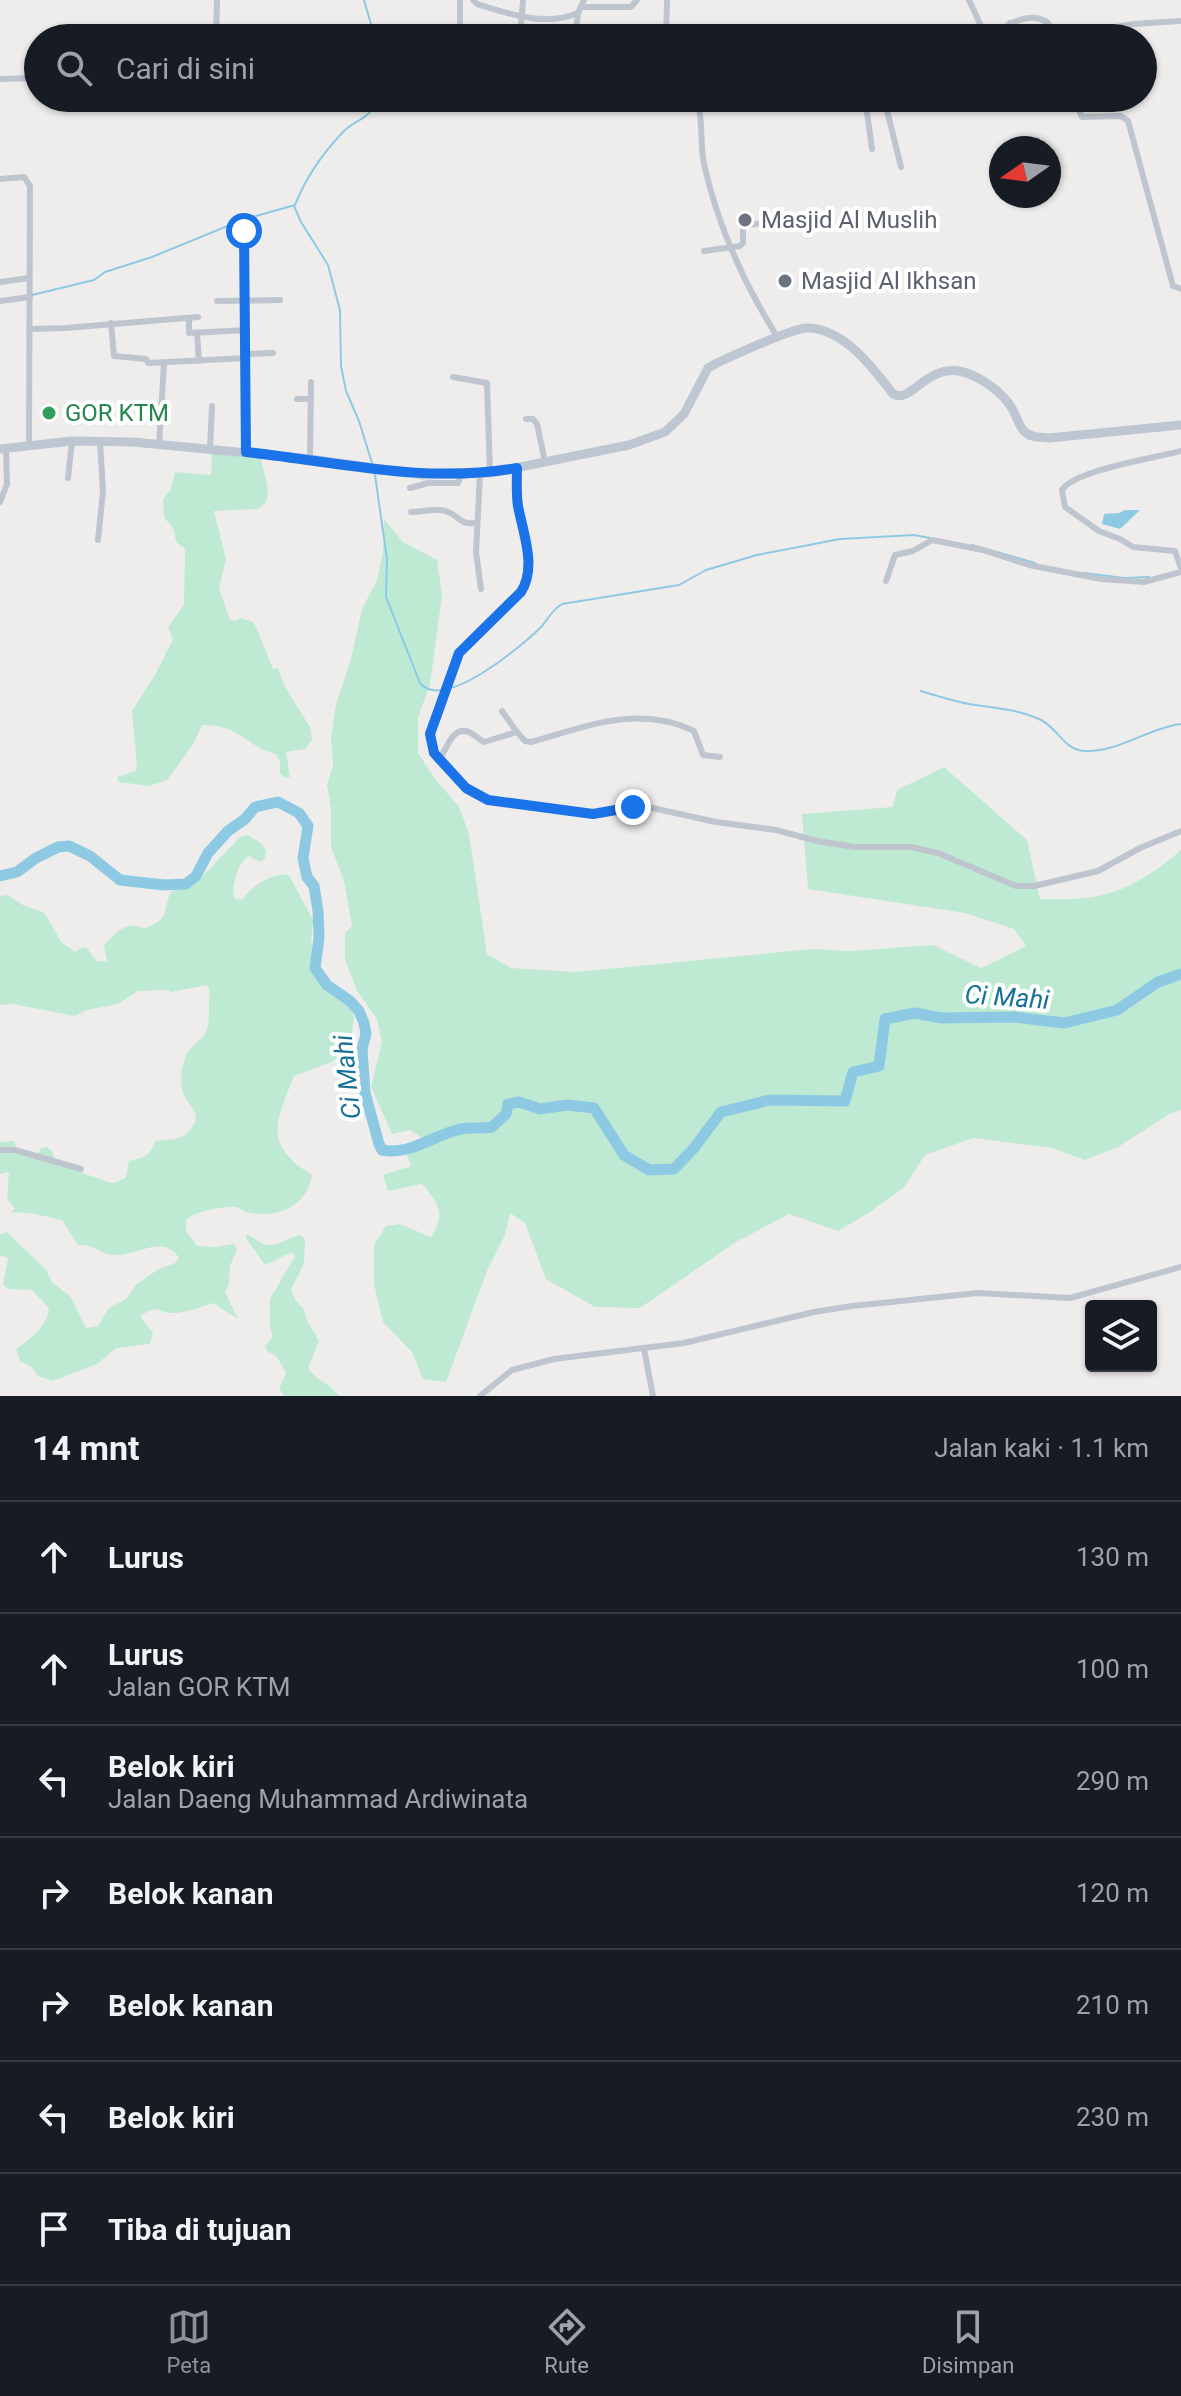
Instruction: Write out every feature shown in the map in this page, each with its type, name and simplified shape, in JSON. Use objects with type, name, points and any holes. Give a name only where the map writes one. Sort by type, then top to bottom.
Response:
[{"type":"main road","points":[[3,449],[72,441],[100,442],[246,452],[424,475],[485,473],[629,445],[665,432],[684,414],[708,368],[807,328],[837,337],[861,354],[898,397],[906,396],[936,372],[959,371],[982,380],[1011,406],[1023,431],[1032,437],[1181,425]]},
{"type":"street","points":[[216,24],[217,0]]},
{"type":"street","points":[[522,24],[523,0]]},
{"type":"street","points":[[460,4],[475,2],[523,17],[551,19],[581,7],[631,7],[637,0]]},
{"type":"street","points":[[666,24],[667,0]]},
{"type":"street","points":[[969,0],[980,24]]},
{"type":"street","points":[[1010,23],[1034,17],[1046,24]]},
{"type":"street","points":[[1133,24],[1181,21]]},
{"type":"street","points":[[0,79],[24,78]]},
{"type":"street","points":[[699,112],[704,161],[730,249],[751,295],[778,338]]},
{"type":"street","points":[[867,112],[872,149]]},
{"type":"street","points":[[887,112],[901,167]]},
{"type":"street","points":[[1080,112],[1082,117],[1121,116],[1128,121],[1173,286],[1181,289]]},
{"type":"street","points":[[0,179],[24,177],[28,181],[29,445]]},
{"type":"street","points":[[246,452],[244,221],[254,218]]},
{"type":"street","points":[[704,251],[730,249],[743,243],[743,226],[790,218]]},
{"type":"street","points":[[0,282],[29,278]]},
{"type":"street","points":[[0,301],[30,297]]},
{"type":"street","points":[[217,301],[280,300]]},
{"type":"street","points":[[29,329],[198,317]]},
{"type":"street","points":[[189,318],[189,333],[247,330]]},
{"type":"street","points":[[111,323],[113,356],[146,359],[148,363],[273,353]]},
{"type":"street","points":[[197,333],[199,361]]},
{"type":"street","points":[[159,445],[164,363]]},
{"type":"street","points":[[453,377],[487,383],[485,473],[476,552],[481,589]]},
{"type":"street","points":[[310,459],[311,382]]},
{"type":"street","points":[[297,399],[311,399]]},
{"type":"street","points":[[210,449],[212,406]]},
{"type":"street","points":[[526,419],[533,419],[537,424],[545,462]]},
{"type":"street","points":[[68,478],[72,441]]},
{"type":"street","points":[[98,540],[103,491],[100,442]]},
{"type":"street","points":[[0,502],[7,484],[3,449]]},
{"type":"street","points":[[886,581],[895,555],[913,551],[932,540],[983,550],[1029,565],[1101,579],[1144,582],[1181,570],[1175,551],[1139,549],[1099,531],[1065,507],[1062,490],[1066,483],[1085,475],[1181,451]]},
{"type":"street","points":[[517,468],[518,505],[527,543],[527,581],[521,592],[465,645],[455,660],[430,734],[432,748],[466,788],[488,800],[593,814],[648,807],[854,847],[911,847],[938,853],[1016,886],[1034,886],[1098,871],[1140,848],[1181,831]]},
{"type":"street","points":[[410,488],[428,483],[458,483],[461,475]]},
{"type":"street","points":[[411,512],[442,510],[462,523],[477,523]]},
{"type":"street","points":[[502,711],[525,741],[621,718],[647,718],[694,731],[703,755],[720,757]]},
{"type":"street","points":[[439,758],[444,754],[450,738],[463,731],[470,731],[484,742],[517,732]]},
{"type":"street","points":[[0,1150],[26,1152],[81,1169]]},
{"type":"street","points":[[480,1396],[512,1370],[554,1359],[684,1343],[852,1306],[978,1293],[1070,1298],[1181,1267]]},
{"type":"street","points":[[644,1349],[653,1396]]},
{"type":"green space","points":[[212,453],[261,459],[268,493],[263,505],[258,509],[214,511],[226,559],[219,588],[230,620],[240,618],[253,622],[273,669],[278,668],[284,685],[310,727],[312,740],[305,749],[286,752],[290,777],[286,778],[280,774],[276,754],[226,728],[202,725],[194,743],[167,780],[149,786],[119,782],[117,777],[135,771],[137,766],[132,711],[173,639],[168,628],[184,604],[185,549],[176,542],[174,530],[164,517],[163,499],[171,489],[175,472],[211,475]]},
{"type":"green space","points":[[384,519],[403,542],[437,560],[442,595],[430,685],[418,717],[418,753],[459,807],[469,834],[487,954],[511,968],[576,972],[812,949],[851,951],[933,945],[981,968],[1026,946],[1014,929],[965,913],[808,889],[802,814],[893,807],[897,790],[944,767],[1027,840],[1040,899],[1082,898],[1116,891],[1148,875],[1181,850],[1181,1110],[1171,1113],[1118,1147],[1085,1160],[1052,1148],[973,1138],[925,1155],[904,1187],[838,1231],[789,1214],[736,1242],[640,1308],[595,1307],[546,1279],[525,1223],[510,1213],[505,1235],[487,1271],[446,1382],[423,1379],[412,1352],[383,1322],[374,1284],[374,1245],[386,1226],[400,1224],[431,1237],[439,1215],[433,1197],[422,1184],[388,1191],[383,1175],[411,1166],[406,1152],[422,1138],[410,1130],[392,1134],[371,1087],[382,1042],[377,1019],[357,991],[345,959],[345,933],[352,926],[344,881],[331,847],[331,809],[327,785],[333,766],[331,737],[336,704],[351,659],[362,609],[377,580],[383,552]]},
{"type":"green space","points":[[248,835],[262,844],[266,851],[265,858],[260,862],[249,856],[245,859],[235,881],[234,898],[242,900],[263,881],[289,875],[313,920],[311,942],[325,986],[349,1004],[354,1016],[351,1041],[334,1061],[294,1076],[282,1107],[278,1131],[280,1142],[296,1164],[312,1175],[309,1186],[298,1202],[272,1214],[227,1207],[202,1212],[186,1220],[186,1231],[197,1246],[234,1244],[237,1249],[225,1292],[238,1319],[213,1303],[175,1313],[152,1310],[140,1316],[153,1333],[150,1344],[116,1348],[97,1364],[53,1381],[38,1376],[31,1366],[20,1361],[16,1349],[42,1326],[49,1308],[32,1290],[9,1289],[3,1285],[8,1258],[0,1255],[0,1235],[7,1232],[46,1270],[52,1282],[71,1297],[86,1328],[98,1326],[108,1309],[127,1298],[136,1285],[179,1258],[164,1247],[108,1254],[78,1245],[62,1220],[28,1213],[10,1213],[15,1209],[7,1199],[9,1172],[0,1174],[0,1142],[14,1141],[18,1154],[28,1157],[37,1156],[41,1148],[47,1147],[52,1151],[55,1163],[108,1182],[126,1178],[129,1161],[145,1156],[155,1141],[181,1137],[194,1125],[194,1110],[181,1086],[182,1073],[187,1053],[207,1030],[210,994],[207,985],[172,992],[138,991],[118,1004],[87,1010],[75,1016],[13,1004],[0,1005],[0,896],[8,895],[23,905],[45,913],[61,942],[75,952],[82,947],[87,948],[96,961],[107,962],[104,945],[113,936],[128,927],[144,929],[159,921],[171,892],[198,881],[240,837]]},
{"type":"green space","points":[[246,1234],[268,1245],[301,1235],[305,1240],[304,1263],[291,1290],[319,1341],[308,1368],[339,1396],[285,1396],[279,1389],[286,1373],[277,1357],[265,1346],[273,1337],[270,1299],[295,1256],[292,1252],[265,1265]]},
{"type":"water","points":[[1140,510],[1120,529],[1102,524],[1104,514]]},
{"type":"waterway","points":[[364,0],[371,24]]},
{"type":"waterway","points":[[256,216],[295,205],[321,157],[348,127],[370,112]]},
{"type":"waterway","points":[[294,206],[328,265],[340,310],[341,366],[346,391],[372,463]]},
{"type":"waterway","points":[[32,295],[94,280],[105,272],[152,257],[242,220]]},
{"type":"waterway","points":[[375,475],[387,559],[386,597],[420,683],[431,690],[464,683],[501,661],[541,627],[562,604],[679,585],[706,570],[757,555],[840,539],[914,535],[930,538]]},
{"type":"waterway","points":[[972,545],[1035,563]]},
{"type":"waterway","points":[[1084,573],[1124,578],[1149,577]]},
{"type":"waterway","points":[[921,691],[963,703],[1033,716],[1078,750],[1110,748],[1181,724]]},
{"type":"waterway","name":"Ci Mahi","points":[[0,876],[17,872],[58,847],[69,846],[90,856],[120,880],[186,884],[196,876],[208,853],[255,807],[278,802],[299,813],[308,826],[303,858],[307,877],[314,886],[318,911],[319,938],[315,968],[327,985],[359,1011],[366,1034],[362,1049],[365,1093],[379,1144],[382,1150],[392,1151],[461,1129],[492,1127],[506,1114],[508,1104],[519,1102],[540,1109],[567,1105],[594,1108],[624,1155],[649,1170],[674,1169],[721,1112],[770,1100],[845,1101],[853,1072],[879,1066],[885,1019],[915,1013],[941,1018],[1014,1017],[1064,1023],[1117,1010],[1158,982],[1181,974]]},
{"type":"place","name":"Masjid Al Muslih","points":[[745,220]]},
{"type":"place","name":"Masjid Al Ikhsan","points":[[785,281]]},
{"type":"place","name":"GOR KTM","points":[[49,413]]},
{"type":"route","points":[[244,231],[246,452],[424,475],[480,474],[517,468],[518,505],[527,543],[527,581],[521,592],[465,645],[455,660],[430,734],[434,753],[466,788],[488,800],[593,814],[633,807]]}]
